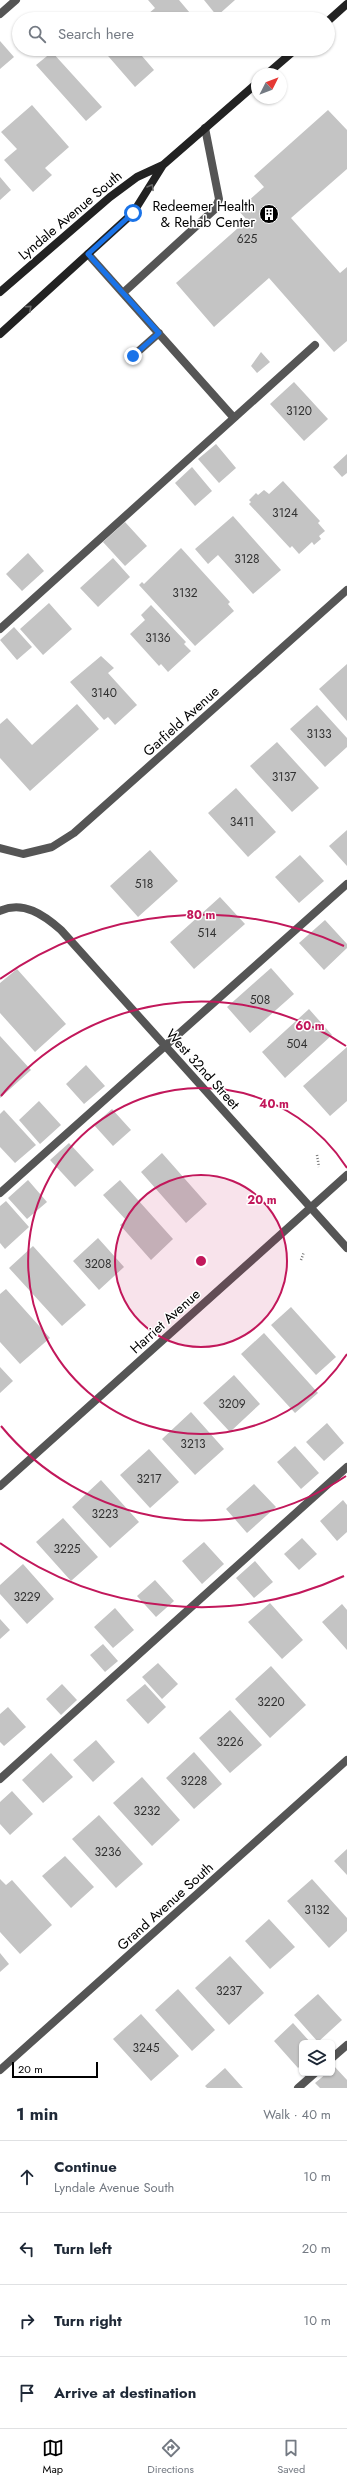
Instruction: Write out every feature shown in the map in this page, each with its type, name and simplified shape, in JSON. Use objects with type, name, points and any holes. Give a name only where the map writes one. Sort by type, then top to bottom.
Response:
[{"type":"main road","points":[[335,15],[347,4]]},
{"type":"main road","points":[[274,68],[288,56]]},
{"type":"main road","name":"Lyndale Avenue South","points":[[0,292],[114,193],[137,177],[163,165],[251,88]]},
{"type":"main road","name":"Lyndale Avenue South","points":[[0,334],[133,213],[163,165]]},
{"type":"street","points":[[0,14],[16,0]]},
{"type":"street","points":[[123,293],[215,208],[219,199],[205,128]]},
{"type":"street","points":[[88,254],[234,418]]},
{"type":"street","points":[[133,356],[159,333]]},
{"type":"street","points":[[0,629],[315,345]]},
{"type":"street","name":"Garfield Avenue","points":[[0,848],[22,854],[52,848],[74,833],[347,590]]},
{"type":"street","points":[[0,1193],[347,884]]},
{"type":"street","name":"West 32nd Street","points":[[0,911],[11,906],[36,911],[61,930],[347,1248]]},
{"type":"street","name":"Harriet Avenue","points":[[0,1486],[347,1175]]},
{"type":"street","points":[[0,1779],[347,1467]]},
{"type":"street","name":"Grand Avenue South","points":[[0,2070],[347,1760]]},
{"type":"street","points":[[335,2055],[347,2044]]},
{"type":"street","points":[[298,2088],[312,2076]]},
{"type":"path","points":[[317,1155],[319,1167]]},
{"type":"path","points":[[301,1260],[304,1252]]},
{"type":"building","points":[[148,0],[179,0],[189,12],[150,12],[155,8]]},
{"type":"building","points":[[204,0],[235,0],[222,12],[214,12]]},
{"type":"building","points":[[0,41],[14,57],[0,69]]},
{"type":"building","points":[[47,56],[56,56],[102,107],[86,121],[36,65]]},
{"type":"building","points":[[108,56],[142,56],[154,70],[135,87]]},
{"type":"building","points":[[32,105],[69,147],[45,168],[52,175],[33,192],[4,160],[17,149],[1,132]]},
{"type":"building","name":"Redeemer Health & Rehab Center","points":[[328,110],[347,130],[347,169],[291,218],[340,273],[347,267],[347,341],[334,352],[269,278],[214,327],[176,283],[247,220],[238,210],[264,187],[254,176]]},
{"type":"building","points":[[0,177],[11,190],[0,200]]},
{"type":"building","points":[[261,352],[270,362],[257,373],[251,366]]},
{"type":"building","points":[[294,382],[328,419],[304,441],[270,404]]},
{"type":"building","points":[[216,444],[236,468],[219,483],[198,459]]},
{"type":"building","points":[[347,454],[347,473],[342,477],[333,467]]},
{"type":"building","points":[[192,467],[212,491],[195,506],[175,483]]},
{"type":"building","points":[[283,481],[320,521],[318,523],[325,531],[319,536],[321,539],[314,545],[312,542],[299,554],[292,546],[290,548],[249,504],[251,502],[249,500],[256,493],[258,495],[264,490],[269,494]]},
{"type":"building","points":[[233,516],[281,570],[253,594],[218,555],[208,564],[195,549]]},
{"type":"building","points":[[125,522],[147,546],[125,566],[103,542]]},
{"type":"building","points":[[181,548],[230,602],[228,604],[234,611],[195,646],[139,585],[142,582],[144,584]]},
{"type":"building","points":[[28,553],[44,571],[22,591],[6,574]]},
{"type":"building","points":[[113,558],[130,577],[98,607],[80,588]]},
{"type":"building","points":[[49,603],[72,629],[43,655],[20,629]]},
{"type":"building","points":[[151,605],[186,642],[184,644],[191,651],[168,672],[161,664],[159,666],[130,634],[145,620],[141,615]]},
{"type":"building","points":[[14,627],[32,647],[17,660],[0,640]]},
{"type":"building","points":[[101,656],[114,668],[108,673],[137,705],[115,725],[108,717],[104,720],[70,682]]},
{"type":"building","points":[[347,664],[347,721],[319,689]]},
{"type":"building","points":[[77,704],[99,729],[30,791],[0,758],[0,724],[7,718],[32,745]]},
{"type":"building","points":[[317,705],[347,738],[347,747],[325,767],[290,729]]},
{"type":"building","points":[[277,742],[319,788],[292,812],[250,766]]},
{"type":"building","points":[[236,788],[276,832],[248,857],[208,813]]},
{"type":"building","points":[[347,830],[347,866],[329,846]]},
{"type":"building","points":[[150,850],[178,881],[138,917],[110,886]]},
{"type":"building","points":[[300,855],[324,881],[299,903],[275,877]]},
{"type":"building","points":[[220,897],[245,924],[194,969],[170,942]]},
{"type":"building","points":[[325,920],[347,944],[347,948],[324,970],[299,943]]},
{"type":"building","points":[[271,968],[294,994],[250,1033],[227,1007]]},
{"type":"building","points":[[17,969],[66,1024],[35,1052],[0,1013],[0,983]]},
{"type":"building","points":[[309,1009],[332,1035],[285,1078],[262,1052]]},
{"type":"building","points":[[0,1036],[31,1070],[0,1098]]},
{"type":"building","points":[[347,1047],[347,1101],[330,1116],[303,1086]]},
{"type":"building","points":[[86,1065],[105,1086],[84,1104],[66,1084]]},
{"type":"building","points":[[39,1101],[61,1125],[40,1144],[19,1120]]},
{"type":"building","points":[[112,1109],[131,1130],[113,1146],[94,1125]]},
{"type":"building","points":[[4,1110],[36,1145],[15,1163],[0,1147],[0,1114]]},
{"type":"building","points":[[69,1143],[94,1170],[75,1187],[50,1160]]},
{"type":"building","points":[[162,1153],[207,1204],[186,1223],[141,1172]]},
{"type":"building","points":[[28,1180],[47,1202],[27,1219],[8,1198]]},
{"type":"building","points":[[120,1180],[173,1239],[151,1260],[120,1225],[126,1220],[103,1195]]},
{"type":"building","points":[[6,1201],[29,1227],[5,1249],[0,1243],[0,1206]]},
{"type":"building","points":[[98,1238],[124,1267],[99,1290],[73,1261]]},
{"type":"building","points":[[33,1246],[86,1305],[62,1326],[9,1268]]},
{"type":"building","points":[[6,1289],[50,1338],[20,1364],[0,1342],[0,1294]]},
{"type":"building","points":[[291,1307],[336,1357],[316,1375],[271,1325]]},
{"type":"building","points":[[264,1333],[318,1393],[295,1413],[241,1354]]},
{"type":"building","points":[[0,1367],[13,1381],[0,1393]]},
{"type":"building","points":[[234,1375],[260,1404],[230,1432],[203,1403]]},
{"type":"building","points":[[191,1412],[224,1449],[195,1475],[162,1439]]},
{"type":"building","points":[[327,1423],[344,1443],[324,1461],[306,1442]]},
{"type":"building","points":[[295,1446],[319,1473],[301,1489],[277,1462]]},
{"type":"building","points":[[149,1449],[179,1482],[150,1508],[120,1475]]},
{"type":"building","points":[[101,1480],[139,1522],[110,1548],[72,1507]]},
{"type":"building","points":[[254,1484],[276,1507],[247,1533],[226,1509]]},
{"type":"building","points":[[343,1500],[347,1505],[347,1532],[337,1541],[320,1521]]},
{"type":"building","points":[[63,1518],[98,1557],[71,1581],[36,1542]]},
{"type":"building","points":[[302,1538],[317,1554],[299,1570],[284,1554]]},
{"type":"building","points":[[204,1542],[224,1564],[202,1584],[182,1561]]},
{"type":"building","points":[[255,1561],[273,1582],[254,1598],[236,1578]]},
{"type":"building","points":[[23,1564],[54,1599],[27,1624],[0,1594],[0,1585]]},
{"type":"building","points":[[155,1580],[174,1601],[156,1617],[137,1596]]},
{"type":"building","points":[[270,1603],[303,1640],[282,1659],[248,1622]]},
{"type":"building","points":[[342,1604],[347,1610],[347,1650],[322,1622]]},
{"type":"building","points":[[115,1608],[134,1630],[113,1648],[94,1627]]},
{"type":"building","points":[[0,1619],[10,1630],[0,1639]]},
{"type":"building","points":[[103,1644],[118,1661],[105,1672],[90,1655]]},
{"type":"building","points":[[158,1663],[178,1684],[162,1699],[142,1677]]},
{"type":"building","points":[[271,1666],[306,1705],[270,1738],[235,1699]]},
{"type":"building","points":[[62,1684],[77,1700],[61,1715],[46,1699]]},
{"type":"building","points":[[145,1684],[166,1707],[148,1724],[126,1700]]},
{"type":"building","points":[[8,1707],[26,1727],[4,1746],[0,1742],[0,1714]]},
{"type":"building","points":[[230,1710],[262,1745],[230,1773],[199,1738]]},
{"type":"building","points":[[96,1740],[115,1762],[93,1782],[73,1760]]},
{"type":"building","points":[[194,1752],[222,1784],[194,1809],[166,1778]]},
{"type":"building","points":[[51,1753],[73,1777],[43,1803],[22,1780]]},
{"type":"building","points":[[142,1777],[180,1820],[152,1846],[113,1803]]},
{"type":"building","points":[[12,1791],[33,1814],[10,1835],[0,1824],[0,1802]]},
{"type":"building","points":[[99,1815],[143,1864],[116,1888],[72,1839]]},
{"type":"building","points":[[347,1849],[347,1875],[334,1861]]},
{"type":"building","points":[[65,1856],[94,1887],[71,1908],[42,1876]]},
{"type":"building","points":[[0,1879],[6,1885],[12,1880],[52,1925],[20,1954],[0,1932]]},
{"type":"building","points":[[312,1879],[347,1918],[347,1931],[329,1948],[287,1901]]},
{"type":"building","points":[[269,1919],[295,1947],[270,1969],[245,1941]]},
{"type":"building","points":[[0,1953],[9,1964],[0,1972]]},
{"type":"building","points":[[230,1956],[264,1993],[229,2025],[195,1988]]},
{"type":"building","points":[[178,1989],[215,2030],[192,2051],[155,2010]]},
{"type":"building","points":[[318,1994],[342,2020],[320,2040],[316,2040],[294,2015]]},
{"type":"building","points":[[141,2014],[179,2056],[151,2081],[113,2039]]},
{"type":"building","points":[[293,2023],[308,2040],[299,2040],[298,2068],[274,2041]]},
{"type":"building","points":[[335,2067],[347,2080],[347,2088],[320,2088],[315,2083],[323,2076],[335,2076]]},
{"type":"building","points":[[225,2068],[243,2088],[207,2088],[205,2086]]},
{"type":"place","name":"Redeemer Health & Rehab Center","points":[[269,214]]},
{"type":"route","points":[[133,213],[88,254],[159,333],[133,356]]}]
